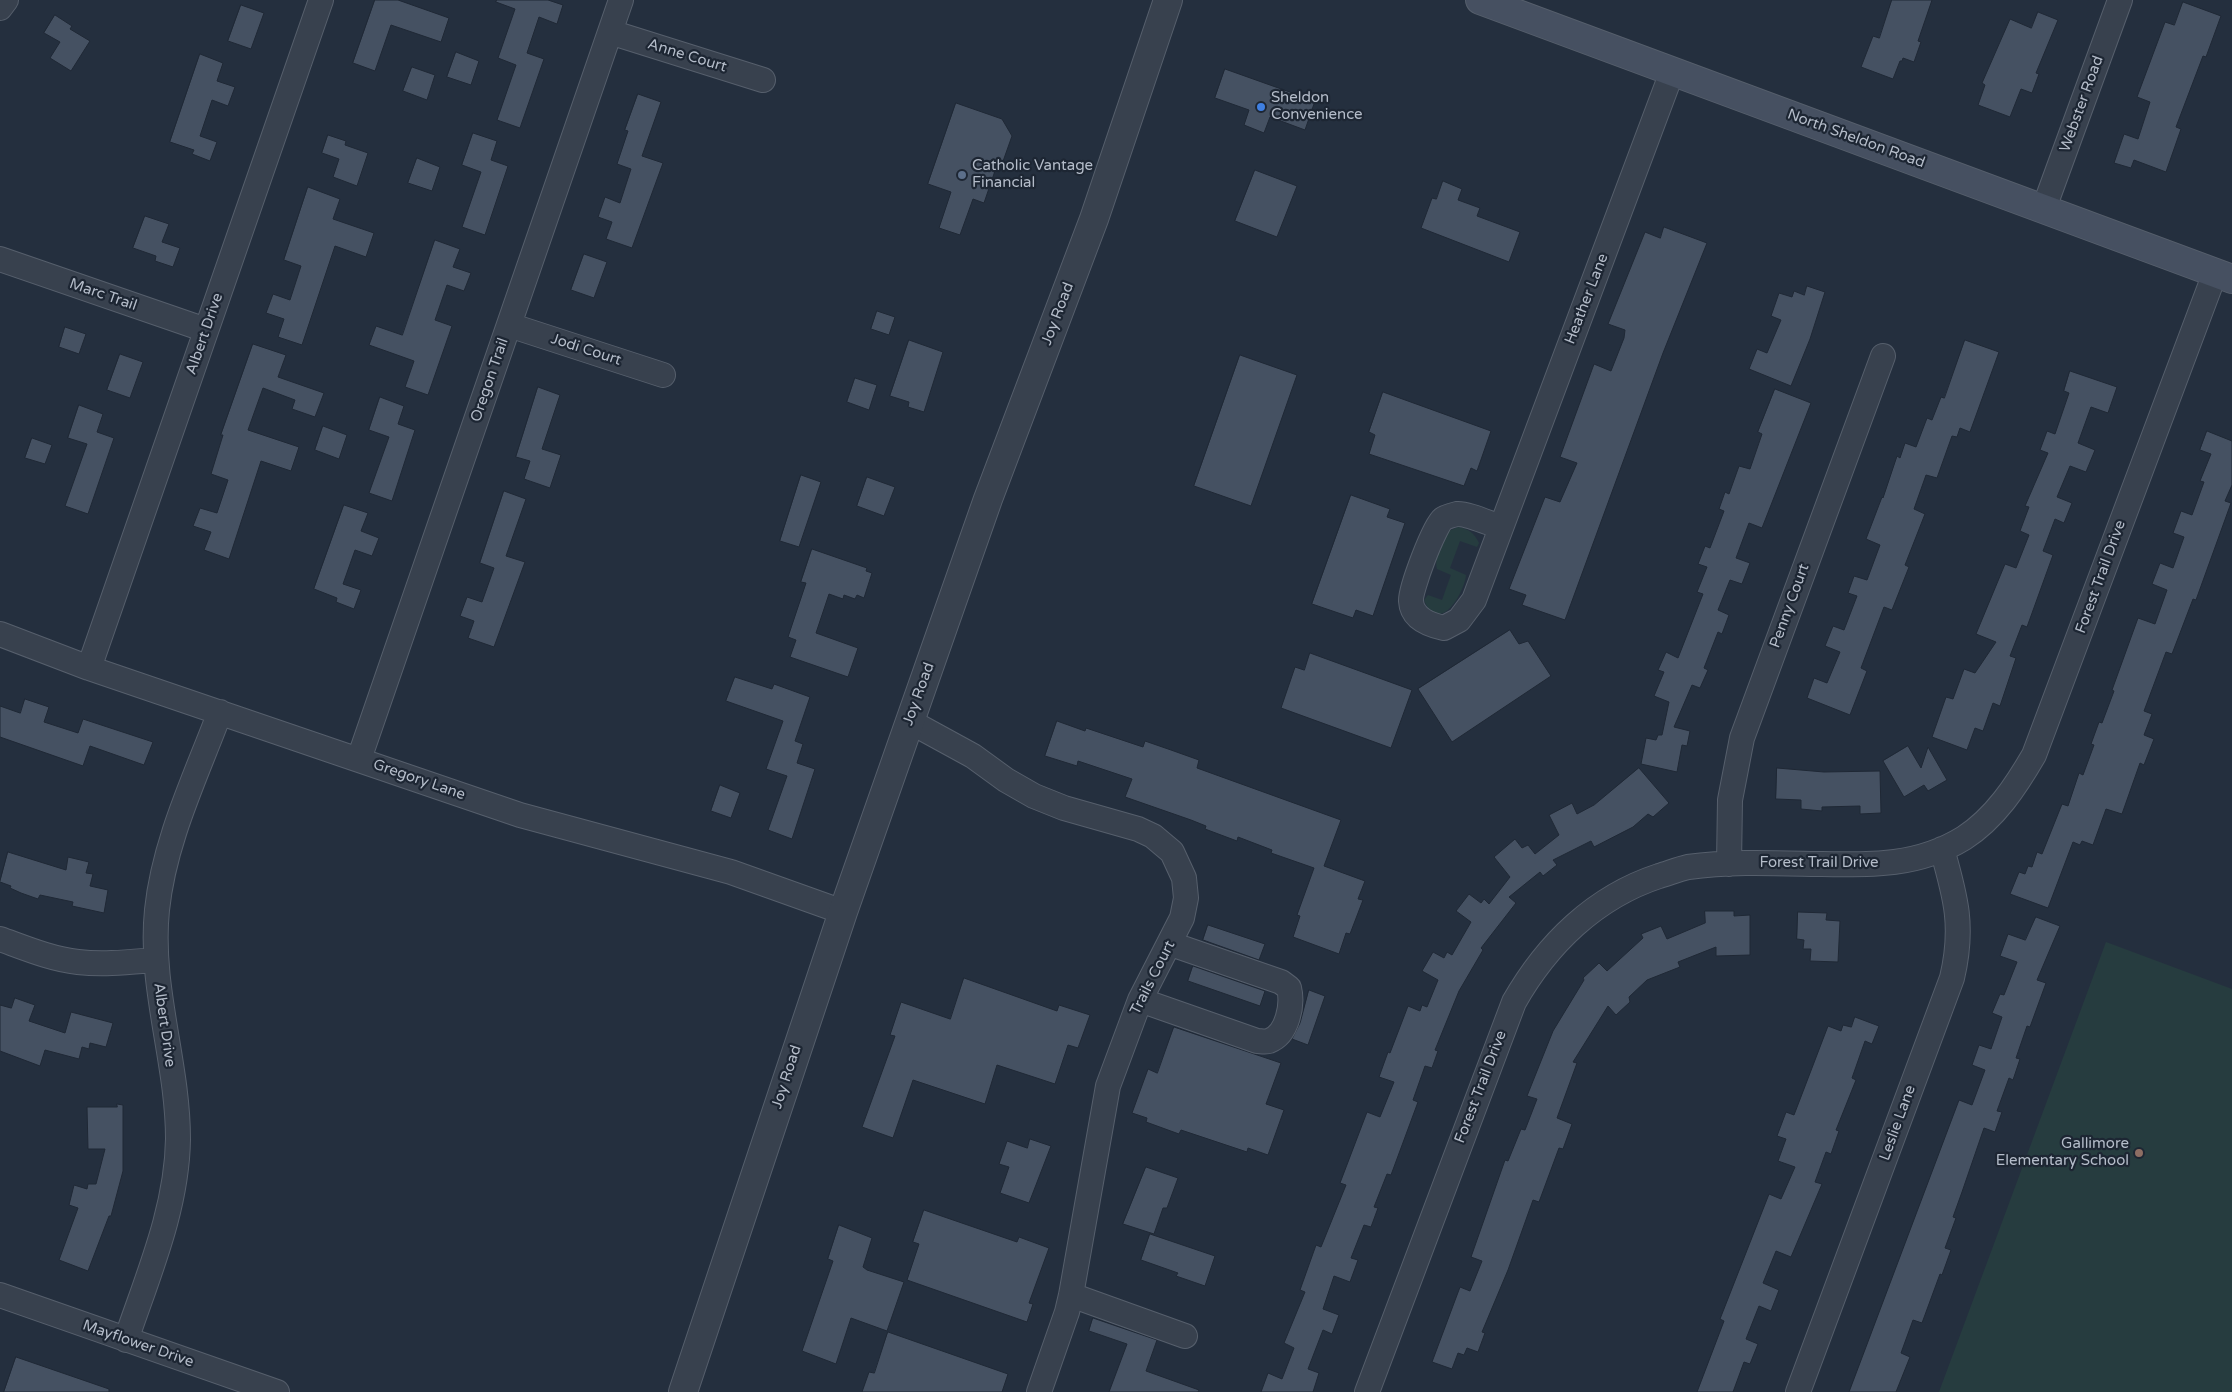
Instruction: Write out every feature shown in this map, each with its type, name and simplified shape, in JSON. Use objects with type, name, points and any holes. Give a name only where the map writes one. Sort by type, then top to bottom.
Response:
[{"type":"main road","name":"North Sheldon Road","points":[[1480,0],[2223,276]]},
{"type":"street","points":[[0,8],[6,0]]},
{"type":"street","name":"Albert Drive","points":[[89,668],[321,0]]},
{"type":"street","name":"Oregon Trail","points":[[359,760],[621,0]]},
{"type":"street","name":"Joy Road","points":[[683,1392],[843,912],[909,721],[988,499],[1094,219],[1168,0]]},
{"type":"street","name":"Webster Road","points":[[2044,208],[2120,0]]},
{"type":"street","name":"Anne Court","points":[[610,32],[763,80]]},
{"type":"street","name":"Heather Lane","points":[[1501,527],[1458,514],[1443,519],[1433,533],[1413,589],[1411,602],[1417,616],[1430,625],[1444,628],[1460,620],[1474,600],[1672,72]]},
{"type":"street","name":"Marc Trail","points":[[0,259],[206,330]]},
{"type":"street","name":"Forest Trail Drive","points":[[1367,1392],[1514,1002],[1544,955],[1566,932],[1589,913],[1616,895],[1645,881],[1686,868],[1729,864],[1876,865],[1911,859],[1942,849],[1964,838],[1992,814],[2016,786],[2034,755],[2223,276]]},
{"type":"street","name":"Jodi Court","points":[[509,324],[663,376]]},
{"type":"street","name":"Penny Court","points":[[1729,864],[1730,800],[1742,738],[1883,356]]},
{"type":"street","name":"Gregory Lane","points":[[0,634],[89,668],[520,815],[731,872],[843,912]]},
{"type":"street","name":"Albert Drive","points":[[126,1340],[165,1224],[176,1165],[177,1113],[155,960],[157,908],[168,854],[220,712]]},
{"type":"street","name":"Trails Court","points":[[909,721],[973,756],[1006,780],[1034,796],[1064,808],[1138,829],[1163,843],[1178,863],[1184,878],[1186,898],[1182,918],[1171,944],[1140,1000],[1108,1086],[1071,1295],[1067,1312],[1039,1392]]},
{"type":"street","name":"Leslie Lane","points":[[1798,1392],[1952,978],[1958,954],[1959,924],[1952,885],[1942,849]]},
{"type":"street","points":[[0,939],[41,954],[77,962],[106,964],[155,960]]},
{"type":"street","points":[[1140,1000],[1257,1041],[1268,1041],[1277,1035],[1287,1020],[1292,998],[1289,988],[1281,982],[1171,944]]},
{"type":"street","name":"Mayflower Drive","points":[[0,1295],[277,1392]]},
{"type":"street","points":[[1071,1295],[1185,1336]]},
{"type":"green space","points":[[1458,527],[1471,532],[1479,543],[1477,547],[1460,541],[1450,568],[1466,575],[1464,583],[1456,601],[1450,608],[1443,613],[1437,614],[1430,610],[1424,600],[1428,595],[1442,600],[1451,575],[1437,569],[1438,555],[1449,531]]},
{"type":"green space","name":"Gallimore Elementary School","points":[[2106,942],[2232,989],[2232,1392],[1939,1392]]},
{"type":"building","points":[[375,0],[398,0],[449,18],[441,42],[391,25],[375,71],[353,63]]},
{"type":"building","points":[[497,0],[548,0],[563,5],[557,24],[539,17],[527,53],[544,59],[520,128],[497,120],[516,65],[498,58],[515,9],[496,2]]},
{"type":"building","points":[[1892,0],[1932,0],[1918,41],[1921,42],[1914,62],[1903,58],[1893,79],[1861,67],[1873,36],[1879,38]]},
{"type":"building","points":[[2183,2],[2221,16],[2206,57],[2203,56],[2176,127],[2181,129],[2166,172],[2134,160],[2131,168],[2114,163],[2124,134],[2138,139],[2150,102],[2137,97],[2165,22],[2174,25]]},
{"type":"building","points":[[241,5],[264,13],[251,49],[228,41]]},
{"type":"building","points":[[2038,12],[2058,20],[2036,73],[2039,74],[2032,93],[2021,89],[2010,117],[1978,105],[1985,85],[1982,83],[2010,19],[2031,28]]},
{"type":"building","points":[[55,15],[72,26],[70,29],[90,41],[71,71],[50,58],[60,42],[44,33]]},
{"type":"building","points":[[456,52],[479,61],[471,85],[447,77]]},
{"type":"building","points":[[200,54],[223,63],[217,81],[235,87],[228,106],[212,100],[200,136],[217,142],[210,161],[192,154],[194,150],[170,142]]},
{"type":"building","points":[[412,67],[435,75],[427,100],[403,91]]},
{"type":"building","points":[[1225,69],[1315,101],[1305,130],[1270,117],[1264,133],[1244,125],[1249,110],[1215,98]]},
{"type":"building","points":[[638,94],[661,102],[642,156],[663,163],[632,248],[606,239],[612,222],[598,217],[605,197],[620,203],[631,169],[617,164],[628,131],[625,130]]},
{"type":"building","name":"Catholic Vantage Financial","points":[[956,103],[1002,119],[1012,136],[1001,167],[997,165],[984,203],[973,199],[960,235],[939,228],[951,192],[928,184]]},
{"type":"building","points":[[473,133],[497,141],[491,160],[508,166],[485,235],[462,227],[481,172],[462,165]]},
{"type":"building","points":[[328,135],[346,141],[345,145],[368,153],[357,186],[333,177],[339,159],[322,153]]},
{"type":"building","points":[[417,158],[440,167],[432,191],[408,183]]},
{"type":"building","points":[[1255,170],[1297,186],[1277,237],[1235,221]]},
{"type":"building","points":[[1443,181],[1462,189],[1458,200],[1480,208],[1477,216],[1520,232],[1509,262],[1421,228],[1432,198],[1436,199]]},
{"type":"building","points":[[308,187],[340,199],[333,219],[374,233],[366,257],[335,246],[302,345],[278,337],[284,319],[266,313],[273,294],[290,300],[301,266],[284,260]]},
{"type":"building","points":[[145,216],[169,224],[162,242],[180,248],[173,267],[155,261],[156,256],[133,248]]},
{"type":"building","points":[[1664,227],[1707,243],[1663,353],[1565,620],[1522,605],[1526,595],[1509,589],[1545,497],[1560,502],[1577,463],[1560,457],[1594,364],[1611,371],[1624,338],[1625,330],[1608,324],[1645,232],[1660,238]]},
{"type":"building","points":[[435,240],[460,249],[453,267],[471,273],[464,291],[447,285],[435,320],[452,326],[428,395],[405,387],[414,361],[369,345],[376,326],[402,335]]},
{"type":"building","points":[[584,254],[607,262],[594,298],[571,290]]},
{"type":"building","points":[[1807,286],[1825,292],[1810,339],[1791,386],[1749,369],[1757,349],[1767,353],[1781,320],[1771,316],[1779,293],[1792,297],[1794,291],[1804,295]]},
{"type":"building","points":[[877,311],[895,317],[889,335],[871,329]]},
{"type":"building","points":[[65,327],[86,334],[79,354],[59,347]]},
{"type":"building","points":[[909,340],[943,352],[924,412],[908,407],[909,402],[890,396]]},
{"type":"building","points":[[1965,340],[1999,352],[1970,432],[1960,428],[1957,437],[1952,436],[1937,478],[1926,475],[1914,509],[1925,514],[1905,565],[1909,567],[1892,610],[1884,607],[1861,668],[1867,671],[1850,715],[1807,698],[1814,678],[1827,683],[1840,652],[1825,646],[1833,626],[1844,630],[1857,596],[1848,593],[1854,576],[1867,580],[1880,545],[1866,539],[1883,498],[1897,456],[1900,458],[1905,443],[1916,447],[1927,418],[1932,420],[1941,397],[1944,398]]},
{"type":"building","points":[[253,344],[286,355],[278,377],[324,393],[315,417],[292,409],[295,400],[263,388],[248,430],[299,447],[291,471],[261,461],[229,559],[204,550],[211,532],[193,526],[200,508],[217,513],[228,480],[211,474],[223,435],[221,435]]},
{"type":"building","points":[[120,354],[143,362],[130,398],[107,390]]},
{"type":"building","points":[[1240,355],[1297,375],[1251,506],[1194,486]]},
{"type":"building","points":[[2070,371],[2117,387],[2108,413],[2091,407],[2078,443],[2095,450],[2086,472],[2070,466],[2057,497],[2072,503],[2064,523],[2055,519],[2043,551],[2053,555],[2027,627],[2022,625],[2010,656],[2016,658],[2000,706],[1993,703],[1983,731],[1975,728],[1967,750],[1932,737],[1946,697],[1953,699],[1964,669],[1975,673],[1996,642],[1976,634],[2005,564],[2016,568],[2029,535],[2020,531],[2029,507],[2025,506],[2048,453],[2040,450],[2047,431],[2055,434],[2069,393],[2064,391]]},
{"type":"building","points":[[855,378],[877,385],[869,410],[847,402]]},
{"type":"building","points":[[538,387],[560,395],[542,449],[561,455],[550,488],[524,479],[530,461],[516,457]]},
{"type":"building","points":[[1775,389],[1811,403],[1762,528],[1749,523],[1736,558],[1750,563],[1742,584],[1730,580],[1718,610],[1729,615],[1722,634],[1718,632],[1704,668],[1708,670],[1700,688],[1692,685],[1674,727],[1690,731],[1687,746],[1682,745],[1677,772],[1641,764],[1646,738],[1656,740],[1658,735],[1662,735],[1669,702],[1654,696],[1664,672],[1658,670],[1666,652],[1678,658],[1703,594],[1697,592],[1707,567],[1698,564],[1705,546],[1710,548],[1724,511],[1719,509],[1725,492],[1729,494],[1739,466],[1750,469],[1762,434],[1758,432]]},
{"type":"building","points":[[1383,392],[1491,431],[1477,471],[1471,468],[1464,486],[1369,454],[1375,435],[1369,432]]},
{"type":"building","points":[[380,397],[404,406],[398,424],[415,430],[392,501],[369,493],[389,437],[369,430]]},
{"type":"building","points":[[79,405],[103,414],[97,432],[114,438],[88,514],[65,506],[87,444],[68,438]]},
{"type":"building","points":[[323,426],[347,435],[339,459],[315,450]]},
{"type":"building","points":[[2207,431],[2232,441],[2232,485],[2225,501],[2231,503],[2196,600],[2193,599],[2172,654],[2166,652],[2144,711],[2152,714],[2144,735],[2154,739],[2144,765],[2140,763],[2122,814],[2106,809],[2093,845],[2082,841],[2080,845],[2073,842],[2048,908],[2010,894],[2019,872],[2025,874],[2028,866],[2032,867],[2037,852],[2042,854],[2062,804],[2068,806],[2079,773],[2083,775],[2094,745],[2091,744],[2099,722],[2102,723],[2114,691],[2112,690],[2138,618],[2155,624],[2167,590],[2152,584],[2160,563],[2173,568],[2184,537],[2173,533],[2181,511],[2192,515],[2204,482],[2200,481],[2211,454],[2200,450]]},
{"type":"building","points":[[32,438],[52,445],[45,464],[25,458]]},
{"type":"building","points":[[801,475],[821,482],[799,547],[780,541]]},
{"type":"building","points":[[867,477],[895,487],[884,516],[857,506]]},
{"type":"building","points":[[504,491],[526,499],[506,556],[525,562],[494,647],[468,638],[474,621],[460,616],[467,597],[482,602],[494,568],[480,563]]},
{"type":"building","points":[[1351,495],[1390,509],[1387,517],[1405,523],[1373,616],[1356,610],[1353,618],[1312,604]]},
{"type":"building","points":[[344,505],[368,513],[361,531],[379,538],[372,556],[355,550],[343,584],[361,590],[354,609],[336,602],[337,598],[314,589]]},
{"type":"building","points":[[812,549],[867,568],[866,571],[872,573],[864,598],[857,595],[855,599],[844,595],[843,599],[829,594],[816,633],[858,648],[848,677],[790,657],[796,640],[788,637],[806,583],[801,582]]},
{"type":"building","points":[[1510,630],[1519,644],[1528,641],[1551,676],[1452,742],[1418,689]]},
{"type":"building","points":[[1310,653],[1412,690],[1391,748],[1281,708],[1295,667],[1304,670]]},
{"type":"building","points":[[735,677],[772,689],[774,684],[810,697],[795,741],[803,744],[797,763],[815,769],[792,839],[768,830],[787,776],[766,769],[783,721],[726,701]]},
{"type":"building","points":[[25,699],[49,707],[44,722],[78,733],[83,719],[153,742],[144,765],[90,746],[83,766],[0,737],[0,706],[20,713]]},
{"type":"building","points":[[1057,721],[1085,731],[1086,728],[1143,747],[1145,741],[1171,750],[1199,760],[1197,768],[1341,820],[1324,866],[1365,881],[1358,899],[1363,900],[1350,934],[1346,933],[1339,954],[1293,937],[1300,916],[1297,915],[1314,868],[1271,853],[1272,850],[1238,837],[1237,841],[1205,829],[1206,826],[1191,820],[1125,797],[1132,779],[1078,761],[1077,766],[1045,756]]},
{"type":"building","points":[[1908,746],[1921,768],[1928,747],[1947,780],[1928,791],[1924,785],[1904,797],[1883,761]]},
{"type":"building","points":[[1639,768],[1669,803],[1653,817],[1648,814],[1633,827],[1594,847],[1591,841],[1553,860],[1557,865],[1543,876],[1540,872],[1509,897],[1516,903],[1481,948],[1483,950],[1459,991],[1435,1050],[1438,1051],[1432,1068],[1425,1066],[1413,1100],[1418,1102],[1391,1175],[1387,1174],[1374,1207],[1378,1208],[1371,1227],[1364,1225],[1351,1258],[1358,1260],[1350,1282],[1334,1276],[1323,1309],[1339,1315],[1332,1334],[1323,1330],[1308,1369],[1319,1373],[1313,1392],[1261,1392],[1268,1373],[1282,1379],[1294,1348],[1284,1343],[1305,1292],[1300,1290],[1316,1245],[1321,1247],[1346,1185],[1340,1183],[1367,1112],[1380,1117],[1394,1082],[1379,1077],[1388,1052],[1390,1053],[1408,1006],[1420,1011],[1422,1005],[1427,1007],[1438,980],[1422,971],[1433,952],[1444,958],[1447,952],[1452,955],[1471,922],[1456,911],[1469,894],[1481,903],[1484,899],[1489,904],[1510,877],[1494,857],[1515,839],[1522,848],[1528,845],[1535,854],[1559,835],[1549,815],[1572,803],[1577,814],[1594,805]]},
{"type":"building","points":[[1777,768],[1824,772],[1880,771],[1881,813],[1860,814],[1860,806],[1822,807],[1822,811],[1801,809],[1801,800],[1776,799]]},
{"type":"building","points":[[720,785],[740,793],[731,818],[711,811]]},
{"type":"building","points":[[8,852],[66,870],[68,857],[89,862],[86,873],[93,874],[90,886],[108,890],[104,913],[72,906],[73,902],[40,895],[38,899],[0,882]]},
{"type":"building","points":[[1705,911],[1734,911],[1734,916],[1750,915],[1750,955],[1716,956],[1716,947],[1678,962],[1680,967],[1647,980],[1629,997],[1630,1002],[1616,1015],[1608,1006],[1573,1062],[1577,1063],[1557,1118],[1572,1124],[1563,1149],[1559,1148],[1539,1202],[1533,1200],[1508,1270],[1482,1332],[1485,1333],[1478,1352],[1467,1348],[1464,1355],[1458,1353],[1452,1369],[1432,1362],[1460,1287],[1470,1291],[1482,1261],[1471,1257],[1505,1160],[1508,1161],[1521,1129],[1525,1130],[1537,1099],[1527,1096],[1553,1031],[1584,980],[1583,978],[1599,963],[1607,971],[1643,938],[1641,934],[1661,926],[1667,939],[1705,923]]},
{"type":"building","points":[[1798,912],[1827,913],[1826,920],[1840,921],[1838,962],[1810,961],[1811,949],[1803,949],[1804,940],[1797,939]]},
{"type":"building","points":[[2036,917],[2060,926],[2037,980],[2046,983],[2030,1027],[2027,1026],[2016,1058],[2020,1059],[2013,1080],[2009,1078],[1997,1111],[2002,1112],[1995,1132],[1984,1128],[1953,1217],[1956,1218],[1945,1248],[1951,1250],[1942,1275],[1940,1274],[1922,1323],[1913,1320],[1901,1353],[1910,1357],[1896,1392],[1849,1392],[1959,1100],[1972,1105],[1985,1070],[1972,1065],[1979,1045],[1991,1049],[2002,1017],[1992,1013],[2000,994],[2004,995],[2017,962],[2000,956],[2008,934],[2025,940]]},
{"type":"building","points":[[1208,925],[1265,944],[1259,960],[1203,940]]},
{"type":"building","points":[[1193,966],[1265,991],[1260,1006],[1188,981]]},
{"type":"building","points":[[964,978],[1057,1011],[1059,1005],[1090,1015],[1078,1048],[1068,1045],[1055,1084],[997,1065],[985,1104],[913,1080],[893,1138],[862,1127],[895,1036],[890,1035],[901,1002],[950,1019]]},
{"type":"building","points":[[1309,990],[1325,996],[1308,1045],[1292,1039],[1300,1023]]},
{"type":"building","points":[[15,998],[35,1005],[29,1021],[65,1033],[71,1012],[113,1023],[106,1047],[90,1043],[89,1049],[82,1047],[79,1059],[45,1050],[40,1066],[0,1051],[0,1005],[11,1008]]},
{"type":"building","points":[[1855,1017],[1879,1026],[1872,1044],[1865,1041],[1852,1078],[1856,1080],[1836,1130],[1839,1131],[1831,1154],[1826,1152],[1815,1182],[1822,1184],[1791,1257],[1776,1251],[1763,1283],[1779,1290],[1771,1311],[1759,1306],[1746,1339],[1758,1344],[1750,1364],[1744,1362],[1733,1392],[1697,1392],[1724,1321],[1720,1319],[1769,1194],[1781,1199],[1795,1167],[1778,1161],[1786,1139],[1777,1136],[1786,1112],[1794,1115],[1828,1026],[1841,1031],[1843,1025],[1851,1027]]},
{"type":"building","points":[[1174,1027],[1281,1063],[1266,1104],[1284,1110],[1268,1155],[1248,1148],[1247,1152],[1181,1130],[1179,1134],[1146,1122],[1147,1118],[1132,1113],[1148,1069],[1157,1073]]},
{"type":"building","points":[[117,1104],[123,1105],[123,1171],[111,1216],[109,1216],[88,1271],[59,1260],[78,1208],[69,1205],[74,1185],[87,1189],[88,1184],[96,1184],[105,1149],[88,1149],[87,1107],[117,1107]]},
{"type":"building","points":[[1030,1139],[1051,1146],[1029,1203],[1000,1193],[1009,1167],[999,1164],[1007,1141],[1027,1148]]},
{"type":"building","points":[[1146,1167],[1178,1178],[1167,1208],[1163,1208],[1154,1234],[1123,1224]]},
{"type":"building","points":[[924,1210],[1017,1242],[1019,1237],[1049,1248],[1029,1303],[1033,1304],[1027,1322],[907,1280],[919,1244],[913,1242]]},
{"type":"building","points":[[839,1225],[872,1238],[863,1267],[904,1282],[887,1331],[851,1318],[836,1364],[802,1351],[833,1261],[828,1259]]},
{"type":"building","points":[[1150,1234],[1215,1256],[1205,1286],[1176,1276],[1178,1273],[1141,1260]]},
{"type":"building","points":[[1093,1318],[1157,1340],[1146,1371],[1199,1390],[1198,1392],[1109,1392],[1127,1344],[1089,1331]]},
{"type":"building","points":[[888,1332],[1008,1374],[1002,1392],[862,1392],[869,1372],[874,1373]]},
{"type":"building","points":[[16,1357],[109,1389],[109,1392],[4,1392]]},
{"type":"place","name":"Sheldon Convenience","points":[[1261,107]]},
{"type":"place","name":"Catholic Vantage Financial","points":[[962,175]]},
{"type":"place","name":"Gallimore Elementary School","points":[[2139,1153]]}]
